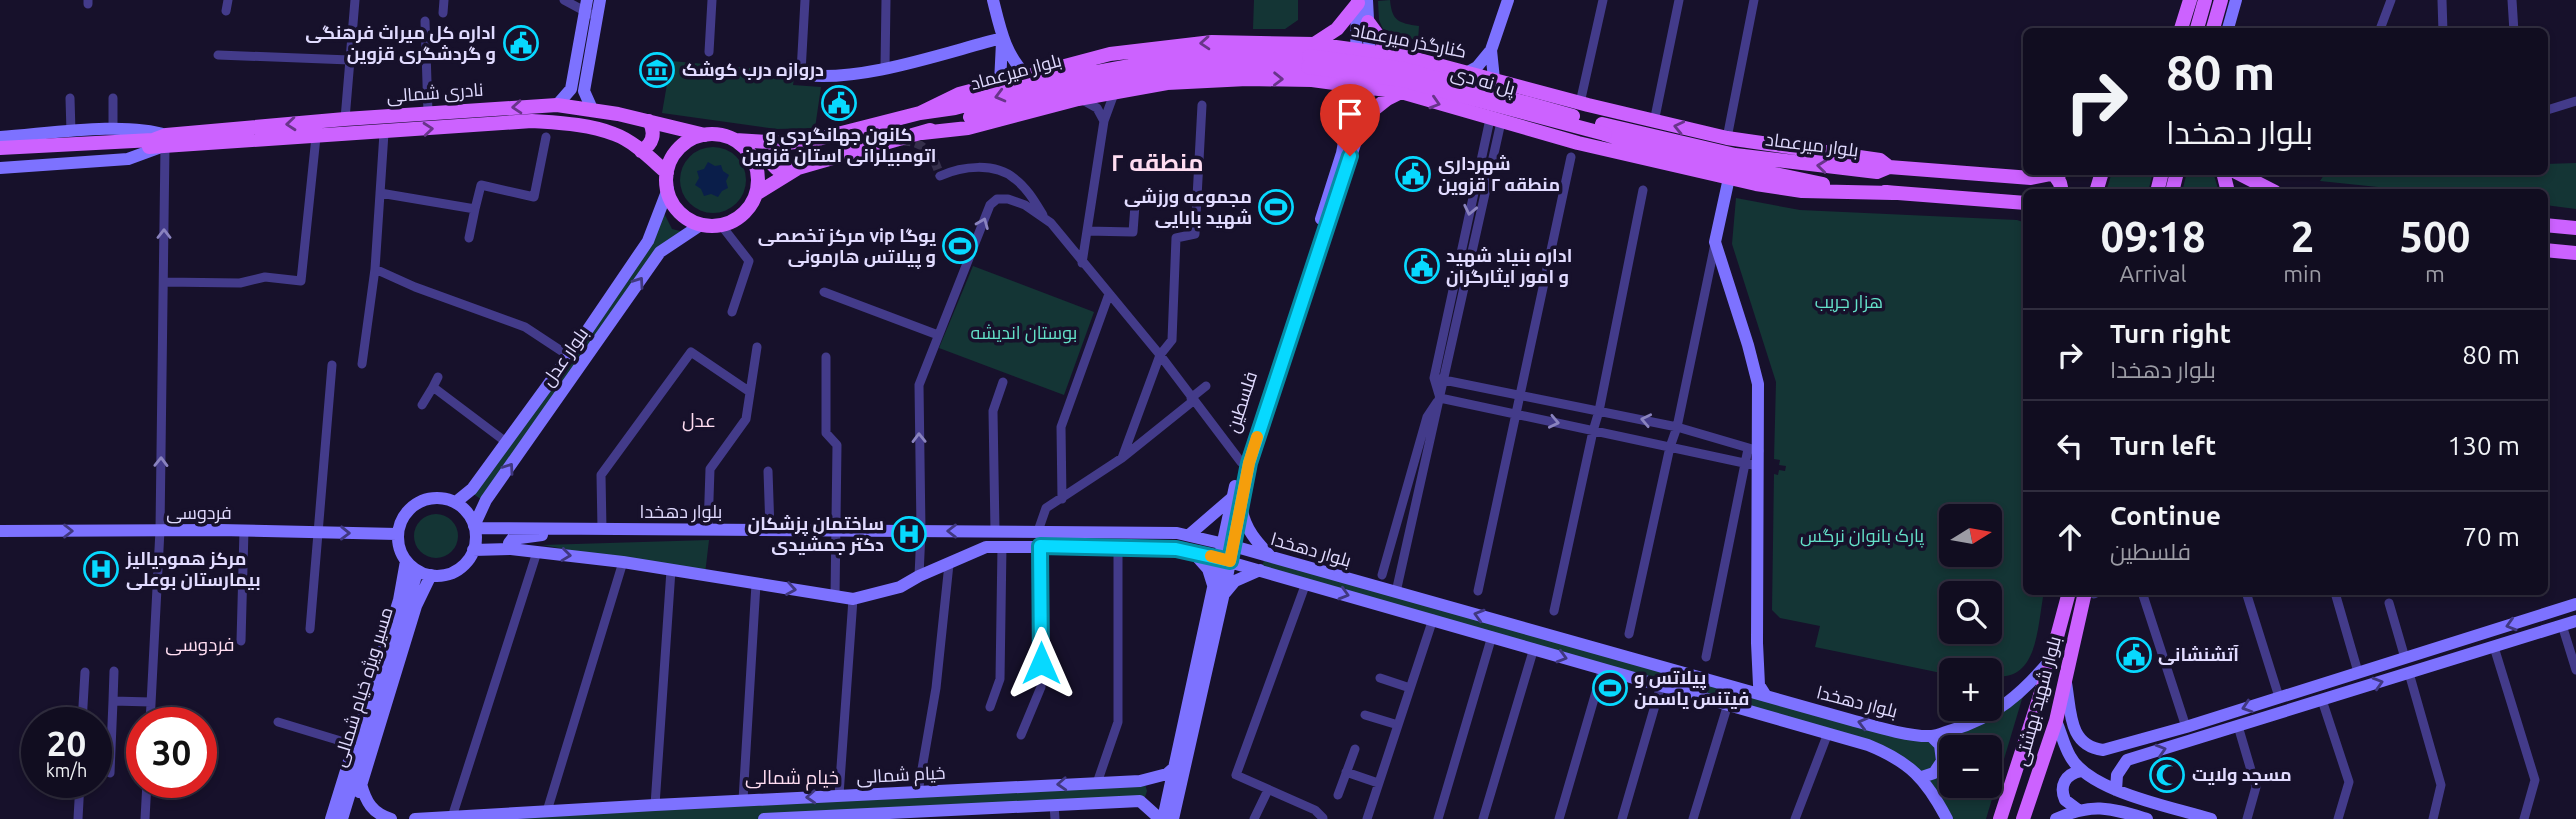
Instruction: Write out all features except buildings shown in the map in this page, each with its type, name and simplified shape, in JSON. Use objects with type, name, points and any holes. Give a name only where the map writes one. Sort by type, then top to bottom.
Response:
[{"type":"main road","points":[[557,105],[571,89],[589,9],[600,0]]},
{"type":"main road","points":[[993,0],[1002,38],[1016,65],[1027,76]]},
{"type":"main road","points":[[1468,72],[1491,50],[1508,0]]},
{"type":"main road","points":[[2181,28],[2190,0]]},
{"type":"main road","points":[[2197,28],[2205,0]]},
{"type":"main road","points":[[2213,28],[2221,0]]},
{"type":"main road","points":[[2228,28],[2236,0]]},
{"type":"main road","points":[[1311,62],[1361,1]]},
{"type":"main road","name":"فلسطین","points":[[1245,463],[1363,118],[1362,85],[1368,22],[1361,1]]},
{"type":"main road","name":"فلسطین","points":[[1361,1],[1364,50]]},
{"type":"main road","points":[[589,9],[584,91],[592,109]]},
{"type":"main road","points":[[1368,22],[1382,41],[1408,57]]},
{"type":"main road","points":[[804,75],[828,78],[886,67],[1002,38]]},
{"type":"main road","points":[[1000,83],[1002,38]]},
{"type":"main road","name":"کنارگذر میرعماد","points":[[920,113],[959,94],[1111,54],[1224,42],[1311,62],[1362,85],[1401,92],[1578,143],[1729,178],[1802,191],[1894,193]]},
{"type":"main road","name":"کنارگذر میرعماد","points":[[922,134],[968,128],[1115,91],[1216,79],[1364,50],[1408,57],[1654,122],[1727,138],[1880,160],[1889,167]]},
{"type":"main road","points":[[1491,50],[1494,79]]},
{"type":"main road","name":"بلوار میرعماد","points":[[736,140],[788,144],[818,139],[1108,69],[1163,60],[1233,54],[1311,62]]},
{"type":"main road","points":[[1363,118],[1387,99],[1401,92],[1388,80],[1386,73],[1394,62],[1408,57]]},
{"type":"main road","name":"بلوار میرعماد","points":[[756,194],[795,169],[825,159],[922,134],[958,120],[1077,88],[1121,78],[1212,67],[1311,62]]},
{"type":"main road","name":"پل نه دی","points":[[1311,62],[1402,80],[1603,129]]},
{"type":"main road","name":"فلسطین","points":[[1225,560],[1245,463],[1362,85]]},
{"type":"main road","name":"نادری شمالی","points":[[0,158],[345,119],[557,105],[592,109],[705,135]]},
{"type":"main road","name":"نادری شمالی","points":[[0,148],[153,140],[316,137],[532,121],[580,125],[616,134],[667,173]]},
{"type":"main road","points":[[641,151],[653,138],[649,121]]},
{"type":"main road","name":"نادری شمالی","points":[[0,137],[113,129],[152,131],[165,141]]},
{"type":"main road","name":"بلوار میرعماد","points":[[1603,129],[1735,155],[1877,172],[1889,167],[2031,178],[2047,175]]},
{"type":"main road","name":"بلوار میرعماد","points":[[1603,129],[1649,148],[1836,186],[2023,203]]},
{"type":"main road","points":[[705,135],[721,135],[736,140],[747,150],[755,164],[758,179],[756,194],[743,214],[721,225],[702,224],[680,212],[668,189],[667,173],[671,160],[680,148],[691,139],[705,135]]},
{"type":"main road","name":"نادری شمالی","points":[[0,168],[128,159],[165,141]]},
{"type":"main road","points":[[788,144],[775,152],[770,162],[777,169],[795,169]]},
{"type":"main road","points":[[2241,175],[2265,189]]},
{"type":"main road","points":[[1729,178],[1715,242],[1758,384],[1752,465],[1759,685],[1766,696]]},
{"type":"main road","name":"بلوار عدل","points":[[456,502],[472,489],[569,356],[648,241],[668,189]]},
{"type":"main road","name":"بلوار عدل","points":[[475,527],[486,500],[660,252],[702,224]]},
{"type":"main road","points":[[2548,225],[2576,228]]},
{"type":"main road","points":[[2548,250],[2576,253]]},
{"type":"main road","points":[[442,498],[456,502],[469,515],[475,527],[473,550],[460,568],[446,575],[419,572],[401,553],[397,534],[404,514],[421,500],[442,498]]},
{"type":"main road","points":[[1189,535],[1237,498],[1244,522],[1255,540],[1270,556]]},
{"type":"main road","name":"بلوار دهخدا","points":[[475,527],[1167,532],[1189,535],[1879,728],[1931,736],[1972,725],[2007,704],[2025,689],[2051,659]]},
{"type":"main road","points":[[511,548],[509,543],[512,539],[587,529]]},
{"type":"main road","name":"فردوسی","points":[[0,531],[244,530],[397,534]]},
{"type":"main road","name":"بلوار دهخدا","points":[[473,550],[511,548],[623,562],[853,598],[900,587],[977,550],[1002,546],[1191,551],[1868,744],[1891,755],[1922,777],[1947,819]]},
{"type":"main road","points":[[1140,801],[1162,819],[1219,592],[1212,576],[1191,551]]},
{"type":"main road","points":[[1173,819],[1225,560]]},
{"type":"main road","points":[[331,819],[408,563]]},
{"type":"main road","name":"مسیر ویژه خیام شمالی","points":[[342,819],[415,579],[408,563]]},
{"type":"main road","points":[[1219,592],[1235,581],[1260,570]]},
{"type":"main road","points":[[350,819],[416,606],[431,575]]},
{"type":"main road","points":[[2057,637],[2062,595]]},
{"type":"main road","name":"بلوار شهید بهشتی","points":[[2000,819],[2051,659],[2068,595]]},
{"type":"main road","name":"بلوار شهید بهشتی","points":[[2023,819],[2056,721],[2092,595]]},
{"type":"main road","points":[[2066,682],[2074,729],[2082,743],[2092,749],[2103,750],[2186,727],[2576,604]]},
{"type":"main road","points":[[2116,790],[2117,775],[2127,760],[2576,621]]},
{"type":"main road","points":[[1737,687],[1745,684],[1750,677],[1757,643]]},
{"type":"main road","points":[[2405,658],[2409,673]]},
{"type":"main road","points":[[2056,721],[2070,757],[2081,771],[2099,783],[2211,819]]},
{"type":"main road","points":[[1922,777],[1934,773],[1942,761],[1940,745],[1931,736]]},
{"type":"main road","points":[[2120,747],[2121,755],[2127,760]]},
{"type":"main road","name":"خیام شمالی","points":[[415,819],[1140,781],[1167,774],[1176,766]]},
{"type":"main road","points":[[2077,809],[2065,800],[2063,786],[2067,777],[2081,771]]},
{"type":"main road","points":[[767,819],[1055,812],[1140,801],[1147,790],[1145,784],[1140,781]]},
{"type":"main road","points":[[362,783],[376,814],[391,819]]},
{"type":"main road","points":[[2056,819],[2077,809],[2116,810],[2147,819]]},
{"type":"street","points":[[226,11],[228,0]]},
{"type":"street","points":[[345,119],[355,0]]},
{"type":"street","points":[[443,13],[444,0]]},
{"type":"street","points":[[564,0],[589,9]]},
{"type":"street","points":[[709,52],[712,0]]},
{"type":"street","points":[[804,75],[801,72],[805,0]]},
{"type":"street","points":[[886,0],[886,67]]},
{"type":"street","points":[[1580,103],[1603,0]]},
{"type":"street","points":[[1654,122],[1679,0]]},
{"type":"street","points":[[1727,138],[1754,0]]},
{"type":"street","points":[[2380,28],[2391,0]]},
{"type":"street","points":[[2442,0],[2443,28]]},
{"type":"street","points":[[2512,0],[2514,28]]},
{"type":"street","points":[[425,21],[428,113]]},
{"type":"street","points":[[218,55],[350,60]]},
{"type":"street","points":[[1082,263],[1104,121],[1115,91]]},
{"type":"street","points":[[70,98],[71,132]]},
{"type":"street","points":[[113,98],[113,129]]},
{"type":"street","points":[[1078,99],[1094,105],[1104,121]]},
{"type":"street","points":[[2548,110],[2576,101]]},
{"type":"street","points":[[1122,458],[1160,355],[1172,340],[1176,238],[1195,233],[1202,105]]},
{"type":"street","points":[[1440,398],[1434,377],[1479,169],[1496,121]]},
{"type":"street","points":[[1396,592],[1445,380],[1489,171],[1496,121]]},
{"type":"street","points":[[362,364],[375,269],[384,133]]},
{"type":"street","points":[[164,282],[240,283],[265,277],[301,281],[316,137]]},
{"type":"street","points":[[469,238],[481,185],[534,197],[546,137]]},
{"type":"street","points":[[151,707],[160,530],[165,141]]},
{"type":"street","points":[[1478,591],[1571,157]]},
{"type":"street","points":[[940,176],[955,169],[970,167],[986,168],[1014,177],[1245,463]]},
{"type":"street","points":[[1479,169],[1489,171]]},
{"type":"street","points":[[1554,611],[1593,431],[1600,411],[1643,190]]},
{"type":"street","points":[[380,193],[475,209]]},
{"type":"street","points":[[919,576],[919,385],[990,205],[997,200],[1008,199],[1024,205],[1046,219]]},
{"type":"street","points":[[1087,231],[1133,232],[1135,205]]},
{"type":"street","points":[[721,225],[749,261],[732,312]]},
{"type":"street","points":[[1629,634],[1670,447],[1677,427],[1715,242]]},
{"type":"street","points":[[375,269],[415,287],[525,327],[569,356]]},
{"type":"street","points":[[824,292],[938,335]]},
{"type":"street","points":[[1062,499],[1061,427],[1109,294]]},
{"type":"street","points":[[708,530],[710,469],[746,419],[757,347]]},
{"type":"street","points":[[603,529],[601,475],[691,352],[750,393]]},
{"type":"street","points":[[827,357],[826,433],[837,445],[835,597]]},
{"type":"street","points":[[310,629],[332,365]]},
{"type":"street","points":[[422,405],[438,377]]},
{"type":"street","points":[[1434,377],[1677,427],[1753,450]]},
{"type":"street","points":[[995,531],[993,411],[1003,382]]},
{"type":"street","points":[[1038,531],[1046,508],[1122,458],[1206,386]]},
{"type":"street","points":[[433,387],[506,442]]},
{"type":"street","points":[[1440,398],[1752,465],[1706,657]]},
{"type":"street","points":[[1382,575],[1427,416],[1440,398]]},
{"type":"street","points":[[768,471],[770,530]]},
{"type":"street","points":[[241,642],[244,530]]},
{"type":"street","points":[[990,707],[1000,679],[1002,546]]},
{"type":"street","points":[[1021,735],[1041,687],[1040,546]]},
{"type":"street","points":[[1097,783],[1118,722],[1118,547]]},
{"type":"street","points":[[452,817],[537,552]]},
{"type":"street","points":[[547,811],[623,562]]},
{"type":"street","points":[[918,792],[936,688],[949,564]]},
{"type":"street","points":[[655,805],[671,570]]},
{"type":"street","points":[[1306,583],[1236,775],[1315,810],[1324,819]]},
{"type":"street","points":[[743,800],[756,584]]},
{"type":"street","points":[[2143,595],[2186,727]]},
{"type":"street","points":[[2247,595],[2279,697]]},
{"type":"street","points":[[2336,596],[2358,672]]},
{"type":"street","points":[[839,795],[853,598]]},
{"type":"street","points":[[2389,603],[2405,658]]},
{"type":"street","points":[[1367,819],[1433,619]]},
{"type":"street","points":[[2562,625],[2576,670]]},
{"type":"street","points":[[1438,819],[1492,636]]},
{"type":"street","points":[[2494,647],[2535,780],[2524,819]]},
{"type":"street","points":[[1483,819],[1534,649]]},
{"type":"street","points":[[1559,819],[1603,668]]},
{"type":"street","points":[[112,725],[114,671]]},
{"type":"street","points":[[83,707],[85,672]]},
{"type":"street","points":[[2409,673],[2441,785],[2433,819]]},
{"type":"street","points":[[1380,678],[1410,688]]},
{"type":"street","points":[[1622,819],[1661,685]]},
{"type":"street","points":[[2322,700],[2348,782],[2338,819]]},
{"type":"street","points":[[113,701],[151,702]]},
{"type":"street","points":[[1693,819],[1728,704]]},
{"type":"street","points":[[1365,715],[1398,725]]},
{"type":"street","points":[[278,722],[354,745]]},
{"type":"street","points":[[2238,726],[2256,787],[2247,819]]},
{"type":"street","points":[[1795,819],[1828,733]]},
{"type":"street","points":[[1338,795],[1355,749]]},
{"type":"street","points":[[1346,772],[1378,783]]},
{"type":"street","points":[[1254,819],[1268,790]]},
{"type":"street","points":[[78,819],[79,798]]},
{"type":"street","points":[[145,819],[146,798]]},
{"type":"green space","points":[[1254,0],[1298,0],[1298,20],[1285,29],[1253,29]]},
{"type":"green space","points":[[1390,0],[1397,20],[1419,26],[1418,41],[1383,29],[1379,20],[1378,1]]},
{"type":"green space","points":[[671,61],[795,72],[793,85],[821,87],[815,128],[776,129],[662,113]]},
{"type":"green space","points":[[713,147],[736,157],[746,180],[736,203],[713,213],[690,203],[680,180],[690,157]]},
{"type":"green space","points":[[2576,163],[2576,209],[2548,205],[2548,189],[2397,189],[2320,181],[2324,175],[2548,175],[2548,164]]},
{"type":"green space","points":[[2111,175],[2152,175],[2149,189],[2107,189]]},
{"type":"green space","points":[[2186,175],[2214,175],[2218,189],[2183,189]]},
{"type":"green space","points":[[1736,198],[1800,210],[2023,222],[2023,595],[2044,595],[2033,650],[2018,671],[2002,676],[2002,658],[1939,658],[1939,673],[1815,647],[1820,626],[1780,618],[1772,610],[1774,474],[1778,475],[1779,470],[1785,471],[1786,466],[1779,465],[1780,460],[1774,459],[1776,382],[1732,244]]},
{"type":"green space","points":[[661,207],[672,229],[688,233],[660,252],[485,502],[469,491],[648,241]]},
{"type":"green space","name":"بوستان اندیشه","points":[[973,266],[1094,312],[1064,395],[939,348]]},
{"type":"green space","points":[[436,514],[452,520],[458,536],[452,552],[436,558],[420,552],[414,536],[420,520]]},
{"type":"green space","points":[[709,540],[705,574],[542,545]]},
{"type":"green space","points":[[1264,560],[1931,736],[1978,721],[2002,721],[2002,705],[2025,689],[2002,766],[2002,735],[1939,735],[1939,798],[1992,798],[1986,819],[1947,819],[1938,801],[1891,755],[1262,567]]},
{"type":"green space","points":[[1145,784],[1145,797],[764,819],[415,819]]},
{"type":"water","points":[[708,162],[715,166],[721,165],[723,171],[729,175],[726,181],[728,188],[718,197],[711,194],[704,196],[701,189],[695,185],[699,178],[697,171],[704,169]]},
{"type":"tunnel","points":[[902,141],[923,147],[935,162],[940,176]]},
{"type":"slow traffic","points":[[1211,556],[1230,561],[1241,499],[1257,437]]},
{"type":"place","name":"اداره کل میراث فرهنگی و گردشگری قزوین","points":[[521,43]]},
{"type":"place","name":"دروازه درب کوشک","points":[[657,70]]},
{"type":"place","name":"کانون جهانگردی و اتومبیلرانی استان قزوین","points":[[839,103]]},
{"type":"place","name":"شهرداری منطقه ۲ قزوین","points":[[1413,174]]},
{"type":"place","name":"مجموعه ورزشی شهید بابایی","points":[[1276,207]]},
{"type":"place","name":"مرکز تخصصی vip یوگا و پیلاتس هارمونی","points":[[960,246]]},
{"type":"place","name":"اداره بنیاد شهید و امور ایثارگران","points":[[1422,266]]},
{"type":"place","name":"ساختمان پزشکان دکتر جمشیدی","points":[[909,534]]},
{"type":"place","name":"مرکز همودیالیز بیمارستان بوعلی","points":[[101,569]]},
{"type":"place","name":"آتشنشانی","points":[[2134,655]]},
{"type":"place","name":"پیلاتس و فیتنس یاسمن","points":[[1610,688]]},
{"type":"place","name":"مسجد ولایت","points":[[2167,775]]},
{"type":"district","name":"منطقه ۲","points":[[1157,163]]},
{"type":"district","name":"عدل","points":[[699,420]]},
{"type":"district","name":"فردوسی","points":[[200,644]]},
{"type":"district","name":"خیام شمالی","points":[[792,777]]},
{"type":"route","points":[[1041,663],[1040,546],[1176,549],[1230,561],[1249,463],[1350,156]]},
{"type":"park label","name":"هزار جریب","points":[[1849,302]]},
{"type":"park label","name":"پارک بانوان نرگس","points":[[1862,536]]}]
